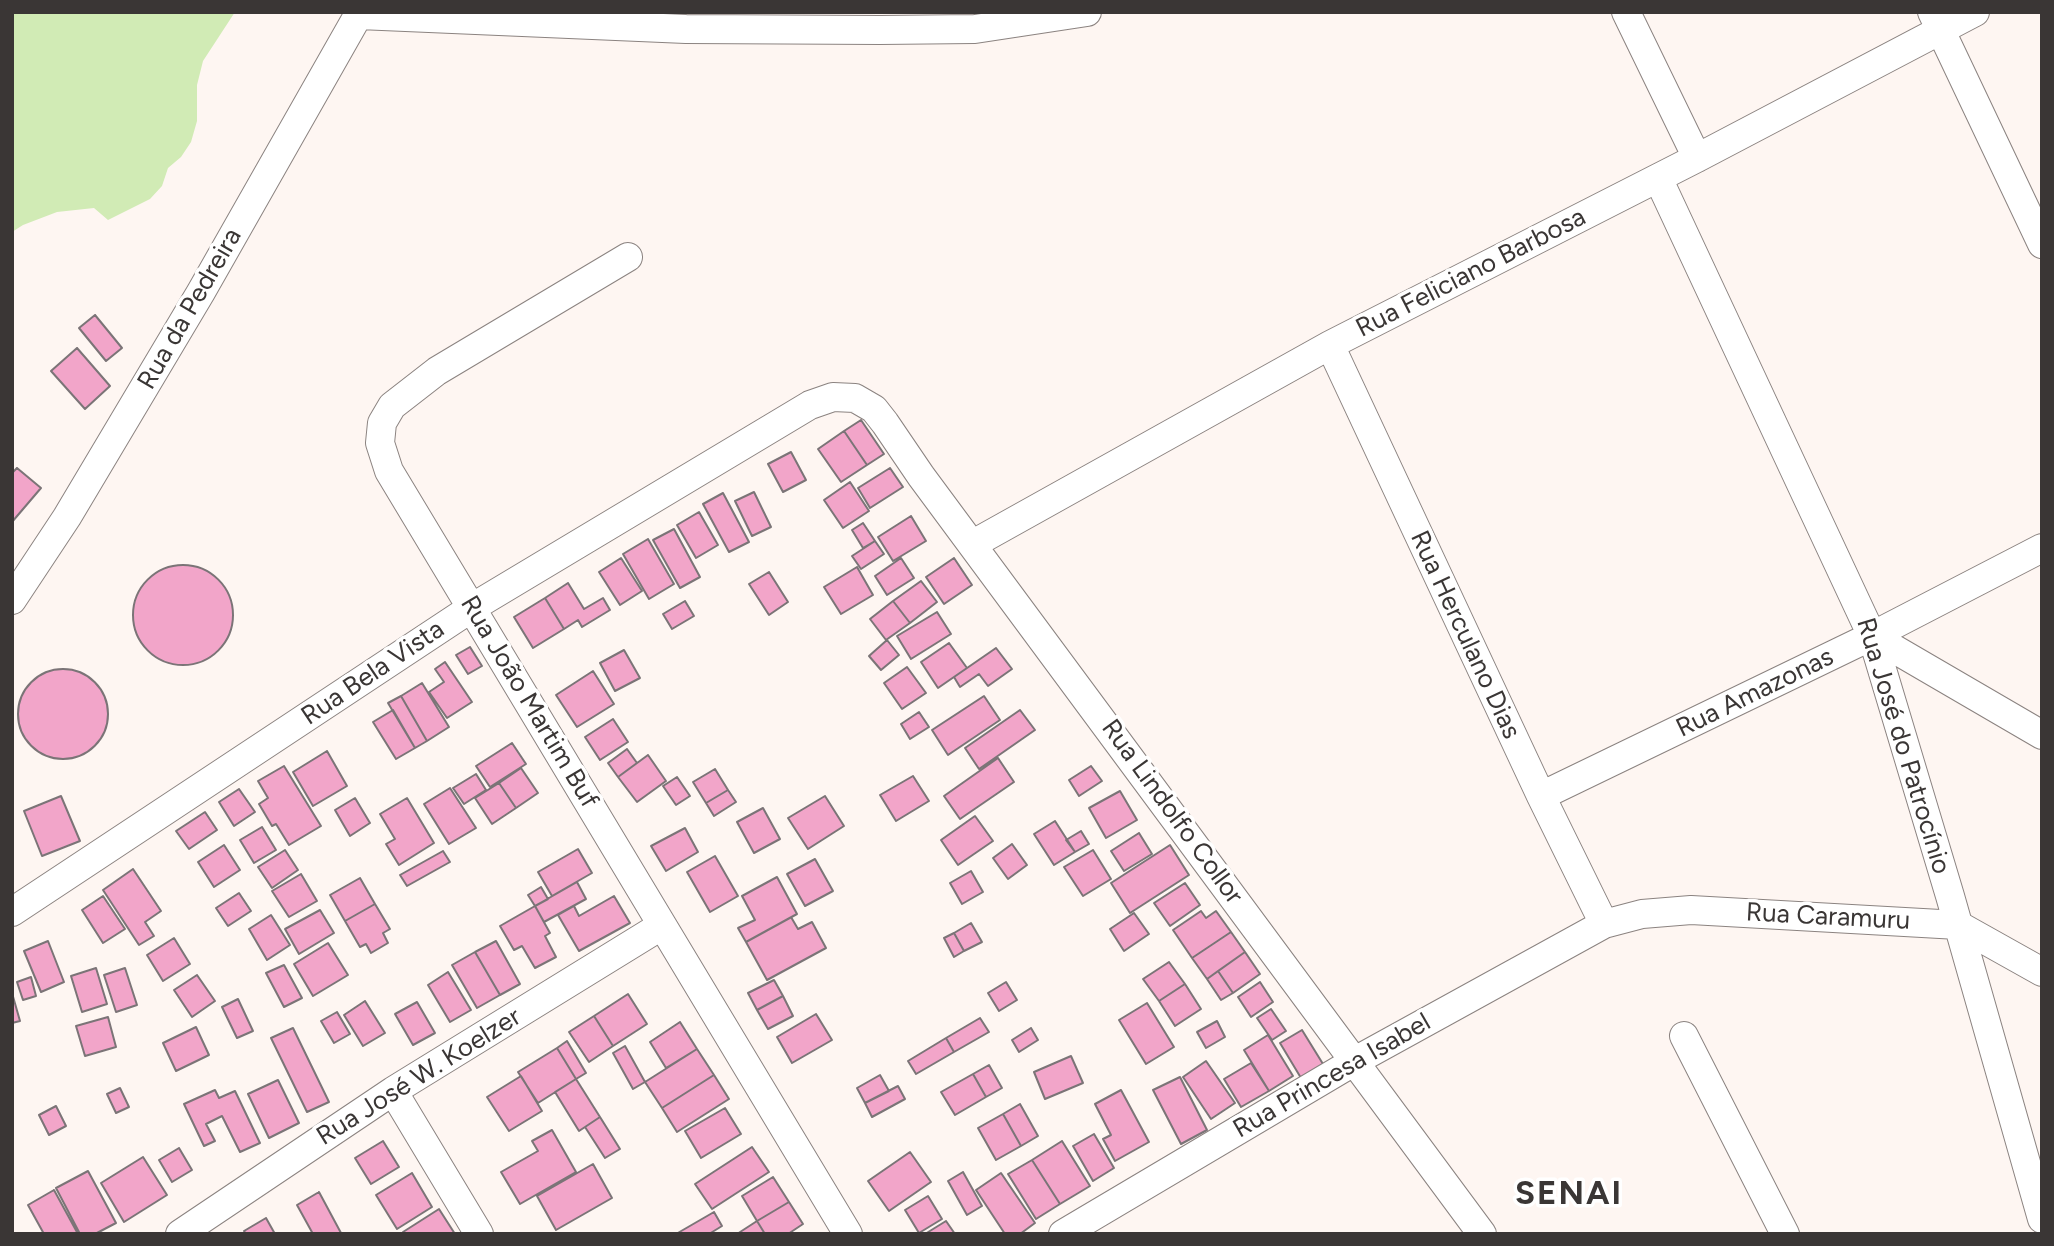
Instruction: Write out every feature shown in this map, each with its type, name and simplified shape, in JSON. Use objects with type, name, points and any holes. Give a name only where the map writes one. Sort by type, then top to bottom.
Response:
[{"type":"street","points":[[360,14],[686,29],[880,30],[975,29],[1087,12]]},
{"type":"street","points":[[1626,12],[1697,158]]},
{"type":"street","name":"Rua Feliciano Barbosa","points":[[973,544],[1330,345],[1697,158],[1936,21],[1975,12]]},
{"type":"street","name":"Rua da Pedreira","points":[[12,600],[67,517],[360,14]]},
{"type":"street","points":[[1936,21],[2042,244]]},
{"type":"street","name":"Rua José do Patrocínio","points":[[1658,178],[1872,636],[2042,1219]]},
{"type":"street","name":"Rua João Martim Buf","points":[[628,257],[437,371],[392,406],[382,423],[380,443],[389,471],[848,1234]]},
{"type":"street","name":"Rua Herculano Dias","points":[[1330,345],[1541,796],[1604,924]]},
{"type":"street","name":"Rua Bela Vista","points":[[12,912],[472,607],[810,405],[833,397],[855,398]]},
{"type":"street","name":"Rua Lindolfo Collor","points":[[855,398],[874,409],[1482,1234]]},
{"type":"street","name":"Rua Amazonas","points":[[1541,796],[1872,636],[2042,548]]},
{"type":"street","points":[[1872,636],[2042,735]]},
{"type":"street","name":"Rua Caramuru","points":[[1604,924],[1642,914],[1691,909],[1958,925],[2042,972]]},
{"type":"street","name":"Rua Princesa Isabel","points":[[1063,1234],[1355,1061],[1604,924]]},
{"type":"street","name":"Rua José W. Koelzer","points":[[180,1234],[393,1091],[661,926]]},
{"type":"street","points":[[1684,1036],[1785,1234]]},
{"type":"street","points":[[393,1091],[479,1234]]},
{"type":"green space","points":[[12,12],[235,12],[203,61],[197,85],[197,121],[191,142],[181,157],[168,168],[162,186],[150,199],[108,220],[94,208],[57,212],[12,232]]},
{"type":"building","points":[[95,315],[122,348],[106,361],[79,328]]},
{"type":"building","points":[[77,348],[110,386],[85,409],[51,371]]},
{"type":"building","points":[[861,420],[884,454],[867,465],[844,431]]},
{"type":"building","points":[[844,431],[867,465],[841,482],[818,449]]},
{"type":"building","points":[[791,452],[806,480],[783,492],[768,464]]},
{"type":"building","points":[[17,468],[41,488],[12,522],[12,473]]},
{"type":"building","points":[[890,468],[903,487],[870,508],[858,488]]},
{"type":"building","points":[[850,482],[869,511],[843,528],[824,500]]},
{"type":"building","points":[[754,492],[771,527],[752,536],[735,501]]},
{"type":"building","points":[[723,493],[749,542],[729,552],[703,504]]},
{"type":"building","points":[[699,512],[718,545],[696,558],[677,525]]},
{"type":"building","points":[[911,516],[926,541],[893,561],[878,537]]},
{"type":"building","points":[[863,523],[875,541],[863,548],[852,530]]},
{"type":"building","points":[[674,529],[700,577],[680,588],[653,540]]},
{"type":"building","points":[[648,539],[674,584],[649,599],[623,554]]},
{"type":"building","points":[[875,541],[884,554],[861,569],[852,556]]},
{"type":"building","points":[[621,558],[642,591],[620,605],[599,572]]},
{"type":"building","points":[[901,558],[914,578],[887,595],[875,576]]},
{"type":"building","points":[[954,558],[972,585],[944,604],[926,577]]},
{"type":"building","points":[[183,565],[211,573],[225,587],[233,615],[225,643],[211,657],[183,665],[155,657],[141,643],[133,615],[141,587],[155,573]]},
{"type":"building","points":[[857,567],[873,595],[841,614],[824,587]]},
{"type":"building","points":[[769,572],[788,602],[769,615],[749,584]]},
{"type":"building","points":[[921,581],[937,602],[910,623],[893,601]]},
{"type":"building","points":[[568,583],[584,609],[603,598],[610,610],[582,627],[578,620],[564,629],[545,598]]},
{"type":"building","points":[[545,598],[564,629],[533,648],[514,617]]},
{"type":"building","points":[[685,601],[694,616],[672,629],[663,614]]},
{"type":"building","points":[[893,601],[910,623],[886,640],[870,619]]},
{"type":"building","points":[[937,612],[951,634],[911,659],[897,636]]},
{"type":"building","points":[[887,640],[899,655],[881,670],[869,656]]},
{"type":"building","points":[[949,643],[967,668],[938,688],[921,662]]},
{"type":"building","points":[[470,647],[482,666],[468,674],[456,655]]},
{"type":"building","points":[[996,648],[1012,669],[988,686],[979,674],[960,687],[954,677]]},
{"type":"building","points":[[624,650],[640,678],[615,691],[600,663]]},
{"type":"building","points":[[445,662],[472,702],[447,718],[429,692],[444,682],[435,669]]},
{"type":"building","points":[[907,667],[926,693],[902,709],[884,683]]},
{"type":"building","points":[[63,669],[80,672],[95,682],[105,697],[108,714],[105,731],[95,746],[80,756],[63,759],[46,756],[31,746],[21,731],[18,714],[21,697],[31,682],[46,672]]},
{"type":"building","points":[[593,671],[614,704],[577,727],[556,695]]},
{"type":"building","points":[[422,683],[449,727],[427,741],[401,696]]},
{"type":"building","points":[[401,696],[427,741],[415,748],[388,703]]},
{"type":"building","points":[[984,696],[1000,720],[948,755],[932,730]]},
{"type":"building","points":[[393,710],[415,748],[396,759],[373,722]]},
{"type":"building","points":[[1020,710],[1035,730],[979,769],[965,748]]},
{"type":"building","points":[[919,712],[929,727],[910,739],[901,724]]},
{"type":"building","points":[[613,719],[628,742],[600,760],[585,737]]},
{"type":"building","points":[[512,743],[526,764],[490,787],[476,766]]},
{"type":"building","points":[[627,749],[637,763],[618,777],[608,763]]},
{"type":"building","points":[[327,751],[347,786],[313,806],[293,772]]},
{"type":"building","points":[[648,755],[666,781],[637,802],[618,777]]},
{"type":"building","points":[[998,758],[1014,782],[960,819],[944,796]]},
{"type":"building","points":[[284,766],[321,826],[289,845],[276,824],[272,826],[259,804],[268,798],[258,781]]},
{"type":"building","points":[[1091,766],[1102,781],[1079,796],[1069,780]]},
{"type":"building","points":[[521,768],[538,793],[516,808],[499,783]]},
{"type":"building","points":[[715,769],[728,790],[706,803],[693,782]]},
{"type":"building","points":[[476,774],[486,790],[464,804],[453,788]]},
{"type":"building","points":[[913,776],[929,801],[896,821],[880,795]]},
{"type":"building","points":[[677,777],[690,796],[676,805],[663,786]]},
{"type":"building","points":[[499,783],[516,808],[492,824],[475,798]]},
{"type":"building","points":[[450,788],[476,828],[449,844],[424,804]]},
{"type":"building","points":[[239,789],[255,812],[234,826],[219,802]]},
{"type":"building","points":[[728,790],[736,802],[714,816],[706,803]]},
{"type":"building","points":[[1120,791],[1137,820],[1106,838],[1089,808]]},
{"type":"building","points":[[61,796],[80,841],[42,856],[24,811]]},
{"type":"building","points":[[825,796],[844,826],[808,849],[788,818]]},
{"type":"building","points":[[355,798],[370,823],[350,836],[335,810]]},
{"type":"building","points":[[407,798],[434,843],[399,865],[386,844],[395,839],[380,814]]},
{"type":"building","points":[[763,808],[780,839],[754,853],[737,822]]},
{"type":"building","points":[[205,812],[217,830],[189,849],[176,831]]},
{"type":"building","points":[[975,816],[993,841],[958,865],[941,840]]},
{"type":"building","points":[[1055,821],[1075,852],[1054,865],[1034,834]]},
{"type":"building","points":[[262,827],[276,850],[254,863],[240,840]]},
{"type":"building","points":[[685,828],[698,852],[666,871],[651,846]]},
{"type":"building","points":[[1081,831],[1089,844],[1075,852],[1066,840]]},
{"type":"building","points":[[1139,833],[1152,854],[1124,871],[1111,851]]},
{"type":"building","points":[[1012,844],[1027,865],[1008,879],[993,858]]},
{"type":"building","points":[[224,845],[240,870],[214,887],[198,862]]},
{"type":"building","points":[[1170,845],[1189,875],[1130,913],[1111,883]]},
{"type":"building","points":[[578,849],[592,873],[552,896],[538,872]]},
{"type":"building","points":[[285,850],[298,870],[272,888],[258,867]]},
{"type":"building","points":[[1093,850],[1111,879],[1083,896],[1064,867]]},
{"type":"building","points":[[443,851],[450,862],[407,886],[400,875]]},
{"type":"building","points":[[715,856],[738,896],[710,912],[687,872]]},
{"type":"building","points":[[815,859],[833,891],[805,906],[787,874]]},
{"type":"building","points":[[133,869],[161,911],[145,922],[154,936],[139,945],[103,890]]},
{"type":"building","points":[[971,871],[983,892],[962,904],[950,883]]},
{"type":"building","points":[[301,874],[317,901],[289,917],[272,891]]},
{"type":"building","points":[[777,877],[797,914],[746,942],[738,928],[755,920],[742,896]]},
{"type":"building","points":[[360,878],[375,904],[345,921],[330,895]]},
{"type":"building","points":[[577,882],[586,899],[544,922],[535,906]]},
{"type":"building","points":[[1185,883],[1200,905],[1170,926],[1154,903]]},
{"type":"building","points":[[541,887],[548,899],[535,906],[528,895]]},
{"type":"building","points":[[239,893],[251,911],[228,926],[216,908]]},
{"type":"building","points":[[103,896],[125,929],[103,943],[82,910]]},
{"type":"building","points":[[614,896],[630,923],[579,951],[558,915],[574,906],[579,916]]},
{"type":"building","points":[[375,904],[390,929],[383,933],[388,943],[371,953],[366,944],[360,947],[345,921]]},
{"type":"building","points":[[535,906],[550,933],[545,936],[556,957],[535,968],[522,946],[514,950],[500,926]]},
{"type":"building","points":[[320,910],[334,933],[299,954],[285,929]]},
{"type":"building","points":[[1201,911],[1206,918],[1216,911],[1231,932],[1192,958],[1173,930]]},
{"type":"building","points":[[1134,913],[1149,934],[1124,951],[1110,929]]},
{"type":"building","points":[[271,915],[290,945],[267,960],[249,929]]},
{"type":"building","points":[[791,917],[798,929],[812,922],[826,948],[767,980],[746,942]]},
{"type":"building","points":[[971,923],[982,942],[964,951],[954,933]]},
{"type":"building","points":[[1231,932],[1245,952],[1207,979],[1192,958]]},
{"type":"building","points":[[954,933],[964,951],[954,957],[944,938]]},
{"type":"building","points":[[174,938],[190,964],[163,981],[147,955]]},
{"type":"building","points":[[48,941],[64,982],[41,992],[24,951]]},
{"type":"building","points":[[496,941],[520,984],[500,995],[475,952]]},
{"type":"building","points":[[328,943],[348,975],[313,996],[294,964]]},
{"type":"building","points":[[475,952],[500,995],[477,1008],[452,965]]},
{"type":"building","points":[[1245,952],[1260,974],[1233,993],[1218,971]]},
{"type":"building","points":[[1169,962],[1185,984],[1159,1001],[1143,979]]},
{"type":"building","points":[[284,965],[302,998],[284,1007],[266,973]]},
{"type":"building","points":[[96,968],[107,1004],[82,1012],[71,976]]},
{"type":"building","points":[[125,968],[137,1005],[116,1012],[104,975]]},
{"type":"building","points":[[1218,971],[1233,993],[1221,1000],[1207,979]]},
{"type":"building","points":[[448,972],[471,1010],[450,1022],[428,985]]},
{"type":"building","points":[[197,975],[215,1001],[192,1017],[174,990]]},
{"type":"building","points":[[31,977],[36,996],[23,1000],[17,982]]},
{"type":"building","points":[[774,980],[783,996],[757,1010],[748,993]]},
{"type":"building","points":[[1006,982],[1017,1000],[999,1011],[988,993]]},
{"type":"building","points":[[1260,982],[1273,1002],[1251,1017],[1238,997]]},
{"type":"building","points":[[1185,984],[1201,1009],[1175,1026],[1159,1001]]},
{"type":"building","points":[[12,993],[20,1021],[12,1023]]},
{"type":"building","points":[[628,994],[647,1024],[613,1046],[594,1016]]},
{"type":"building","points":[[783,996],[793,1016],[768,1029],[757,1010]]},
{"type":"building","points":[[238,999],[253,1031],[237,1038],[222,1007]]},
{"type":"building","points":[[365,1001],[385,1033],[363,1046],[344,1015]]},
{"type":"building","points":[[417,1002],[435,1033],[413,1045],[395,1014]]},
{"type":"building","points":[[1147,1003],[1174,1047],[1146,1064],[1119,1020]]},
{"type":"building","points":[[1271,1009],[1286,1031],[1272,1040],[1257,1018]]},
{"type":"building","points":[[337,1012],[350,1034],[334,1043],[321,1021]]},
{"type":"building","points":[[816,1014],[832,1040],[792,1063],[777,1037]]},
{"type":"building","points":[[594,1016],[613,1046],[589,1062],[569,1032]]},
{"type":"building","points":[[108,1017],[116,1047],[85,1056],[76,1026]]},
{"type":"building","points":[[980,1018],[989,1032],[954,1052],[946,1038]]},
{"type":"building","points":[[1217,1021],[1225,1037],[1206,1048],[1197,1032]]},
{"type":"building","points":[[680,1022],[697,1049],[666,1068],[650,1042]]},
{"type":"building","points":[[196,1027],[209,1055],[176,1071],[163,1043]]},
{"type":"building","points":[[293,1028],[329,1102],[307,1112],[271,1038]]},
{"type":"building","points":[[1031,1028],[1038,1040],[1019,1052],[1012,1040]]},
{"type":"building","points":[[1302,1030],[1323,1064],[1301,1078],[1280,1043]]},
{"type":"building","points":[[1268,1035],[1293,1076],[1269,1091],[1244,1050]]},
{"type":"building","points":[[946,1038],[954,1052],[916,1074],[908,1061]]},
{"type":"building","points":[[567,1041],[586,1073],[576,1079],[557,1048]]},
{"type":"building","points":[[625,1046],[645,1082],[633,1089],[613,1053]]},
{"type":"building","points":[[557,1048],[576,1079],[538,1103],[518,1072]]},
{"type":"building","points":[[697,1049],[714,1075],[662,1108],[645,1082]]},
{"type":"building","points":[[1071,1056],[1083,1083],[1045,1099],[1034,1072]]},
{"type":"building","points":[[1206,1061],[1235,1103],[1211,1119],[1183,1077]]},
{"type":"building","points":[[1251,1063],[1269,1091],[1241,1107],[1224,1079]]},
{"type":"building","points":[[989,1065],[1002,1088],[986,1097],[973,1074]]},
{"type":"building","points":[[973,1074],[986,1097],[955,1115],[941,1092]]},
{"type":"building","points":[[714,1075],[729,1099],[677,1132],[662,1108]]},
{"type":"building","points":[[880,1075],[889,1091],[865,1103],[857,1088]]},
{"type":"building","points":[[521,1076],[542,1111],[509,1131],[487,1097]]},
{"type":"building","points":[[1180,1077],[1207,1130],[1181,1144],[1153,1090]]},
{"type":"building","points":[[576,1079],[600,1117],[579,1131],[555,1092]]},
{"type":"building","points":[[278,1080],[299,1123],[269,1138],[248,1094]]},
{"type":"building","points":[[898,1086],[905,1099],[872,1117],[865,1103]]},
{"type":"building","points":[[120,1088],[129,1107],[116,1113],[107,1094]]},
{"type":"building","points":[[215,1090],[219,1098],[235,1091],[260,1143],[240,1152],[222,1116],[206,1124],[215,1141],[204,1146],[184,1104]]},
{"type":"building","points":[[1121,1090],[1149,1142],[1115,1161],[1103,1139],[1111,1135],[1095,1104]]},
{"type":"building","points":[[1020,1104],[1038,1136],[1021,1146],[1003,1114]]},
{"type":"building","points":[[56,1106],[66,1126],[49,1135],[39,1115]]},
{"type":"building","points":[[725,1108],[741,1134],[701,1158],[685,1131]]},
{"type":"building","points":[[1003,1114],[1021,1146],[996,1160],[978,1128]]},
{"type":"building","points":[[600,1117],[620,1149],[605,1158],[585,1127]]},
{"type":"building","points":[[552,1130],[576,1172],[520,1204],[501,1172],[538,1151],[532,1141]]},
{"type":"building","points":[[1094,1134],[1114,1168],[1093,1181],[1073,1146]]},
{"type":"building","points":[[383,1141],[399,1167],[371,1184],[355,1158]]},
{"type":"building","points":[[1062,1141],[1090,1186],[1060,1204],[1032,1160]]},
{"type":"building","points":[[752,1147],[769,1172],[712,1209],[695,1184]]},
{"type":"building","points":[[179,1148],[192,1170],[172,1182],[159,1160]]},
{"type":"building","points":[[910,1152],[931,1182],[889,1211],[868,1181]]},
{"type":"building","points":[[143,1157],[167,1195],[124,1222],[101,1183]]},
{"type":"building","points":[[1032,1160],[1060,1204],[1036,1219],[1008,1174]]},
{"type":"building","points":[[593,1164],[612,1198],[556,1230],[537,1196]]},
{"type":"building","points":[[88,1171],[116,1223],[95,1234],[80,1234],[56,1188]]},
{"type":"building","points":[[963,1172],[982,1206],[967,1215],[948,1181]]},
{"type":"building","points":[[412,1173],[432,1207],[397,1229],[376,1195]]},
{"type":"building","points":[[1001,1173],[1035,1223],[1020,1234],[1005,1234],[976,1190]]},
{"type":"building","points":[[773,1177],[789,1202],[757,1221],[742,1196]]},
{"type":"building","points":[[54,1190],[78,1234],[44,1234],[28,1205]]},
{"type":"building","points":[[319,1192],[341,1233],[313,1234],[297,1205]]},
{"type":"building","points":[[928,1196],[942,1219],[919,1233],[905,1210]]},
{"type":"building","points":[[789,1202],[803,1224],[788,1234],[765,1234],[757,1221]]},
{"type":"building","points":[[439,1209],[455,1234],[404,1234],[403,1232]]},
{"type":"building","points":[[714,1212],[722,1226],[709,1234],[676,1234]]},
{"type":"building","points":[[266,1218],[275,1234],[246,1234],[244,1231]]},
{"type":"building","points":[[757,1221],[765,1234],[737,1234]]},
{"type":"building","points":[[946,1221],[955,1234],[925,1234]]},
{"type":"district","name":"SENAI","points":[[1569,1194]]}]
